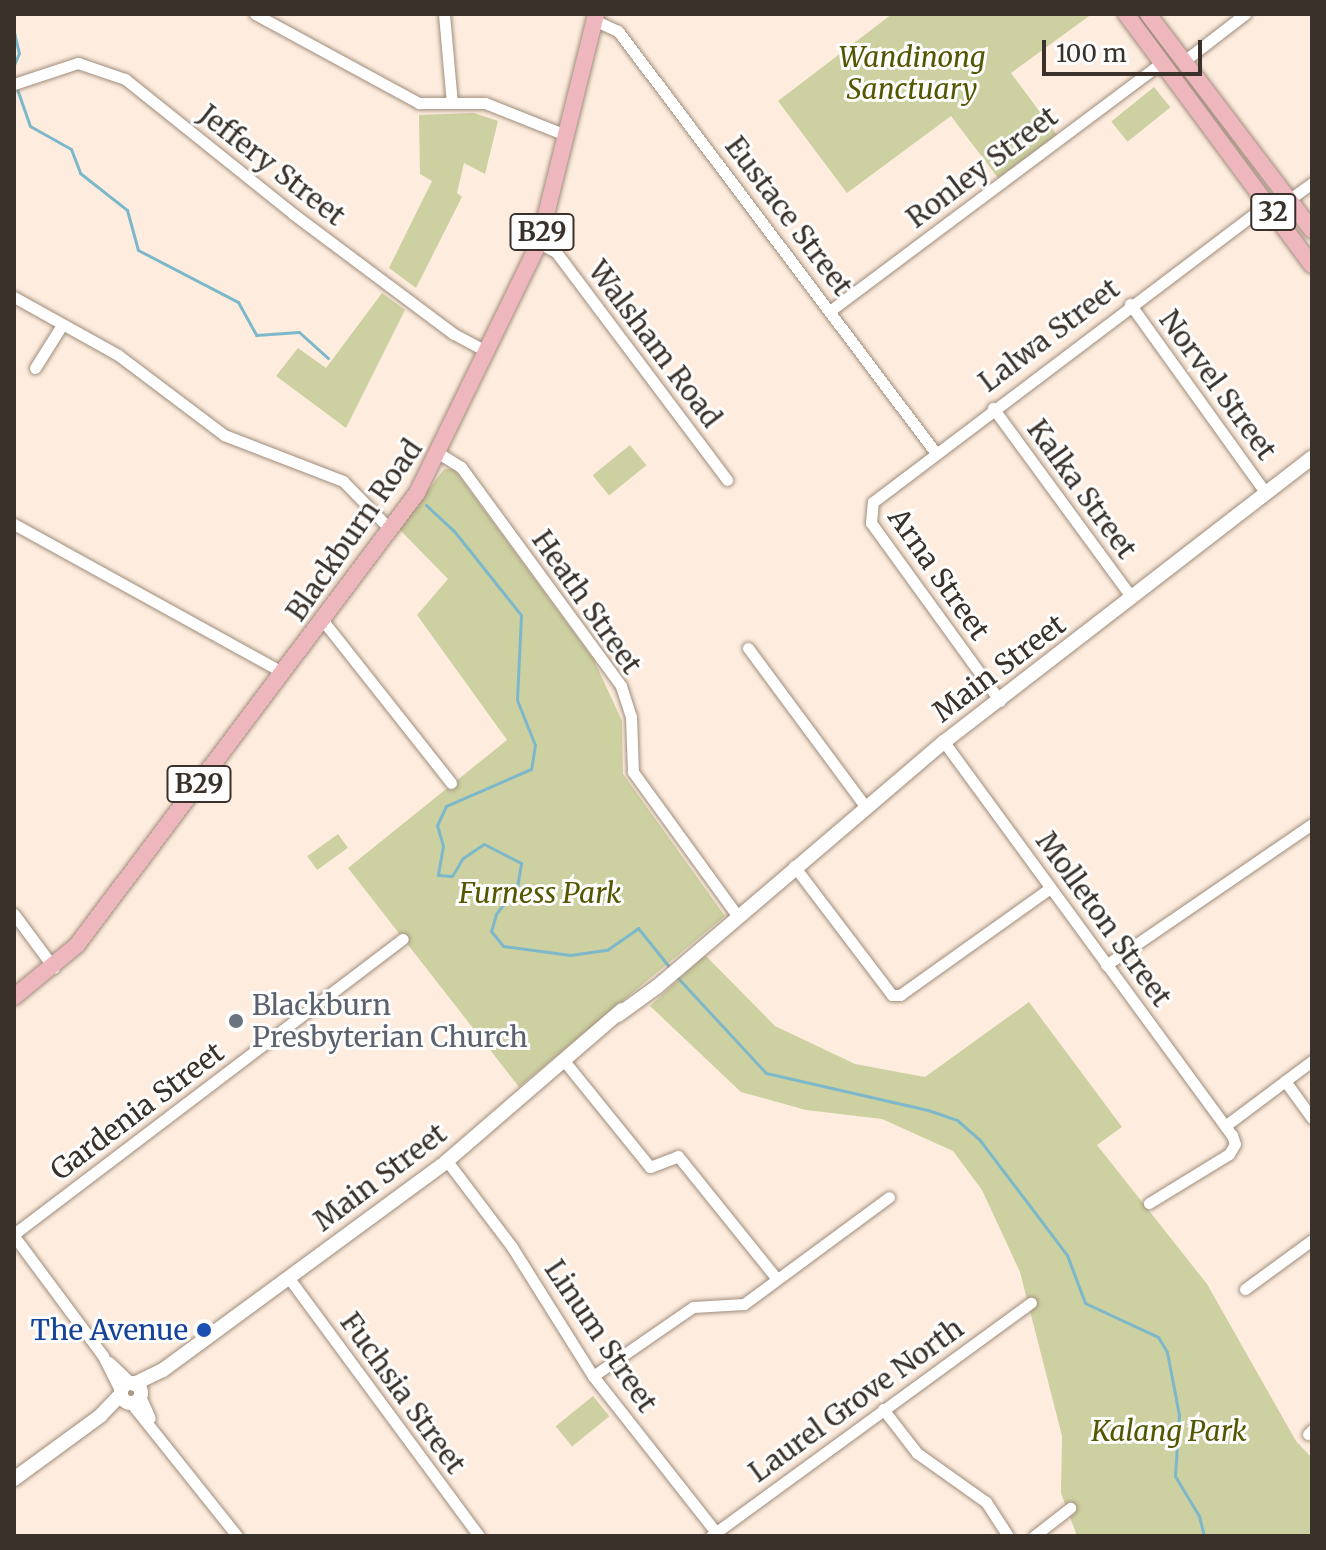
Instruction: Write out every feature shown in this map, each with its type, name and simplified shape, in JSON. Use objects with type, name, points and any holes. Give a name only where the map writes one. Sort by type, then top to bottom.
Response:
[{"type":"main road","name":"32","points":[[1126,14],[1312,265]]},
{"type":"main road","name":"32","points":[[1148,14],[1312,230]]},
{"type":"main road","name":"Blackburn Road","points":[[14,997],[54,968],[324,622],[391,530],[440,454],[539,243],[595,17]]},
{"type":"main road","points":[[1162,62],[1180,56]]},
{"type":"street","points":[[255,14],[413,100],[485,103],[566,135]]},
{"type":"street","points":[[444,14],[452,103]]},
{"type":"street","points":[[1180,56],[1245,14]]},
{"type":"street","name":"Eustace Street","points":[[595,17],[618,31],[935,452]]},
{"type":"street","name":"Ronley Street","points":[[831,310],[1162,62]]},
{"type":"street","name":"Jeffery Street","points":[[14,84],[78,63],[125,79],[292,213],[454,334],[488,352]]},
{"type":"street","points":[[1267,204],[1290,199],[1312,183]]},
{"type":"street","name":"Lalwa Street","points":[[868,512],[873,502],[935,452],[1267,204]]},
{"type":"street","name":"Walsham Road","points":[[539,243],[556,252],[727,480]]},
{"type":"street","points":[[14,297],[118,355],[224,435],[343,481],[391,530]]},
{"type":"street","name":"Norvel Street","points":[[1130,304],[1266,493]]},
{"type":"street","points":[[35,368],[62,325]]},
{"type":"street","name":"Kalka Street","points":[[993,408],[1132,598]]},
{"type":"street","name":"Heath Street","points":[[440,454],[461,467],[621,686],[631,717],[633,772],[737,915]]},
{"type":"street","name":"Main Street","points":[[14,1479],[447,1161],[865,806],[1312,458]]},
{"type":"street","name":"Arna Street","points":[[868,512],[871,523],[1000,701]]},
{"type":"street","points":[[14,524],[284,673]]},
{"type":"street","points":[[324,622],[451,783]]},
{"type":"street","points":[[748,648],[865,806]]},
{"type":"street","name":"Molleton Street","points":[[944,742],[1225,1126]]},
{"type":"street","points":[[1106,965],[1312,824]]},
{"type":"street","points":[[794,866],[892,995],[900,995],[1050,888]]},
{"type":"street","points":[[14,914],[54,968]]},
{"type":"street","name":"Gardenia Street","points":[[14,1235],[403,939]]},
{"type":"street","points":[[1149,1203],[1229,1154],[1235,1144],[1225,1126],[1312,1061]]},
{"type":"street","points":[[565,1062],[650,1167],[678,1156],[777,1279]]},
{"type":"street","points":[[1285,1081],[1312,1118]]},
{"type":"street","name":"Linum Street","points":[[447,1161],[512,1247],[593,1376],[715,1535]]},
{"type":"street","points":[[593,1376],[693,1307],[744,1304],[889,1197]]},
{"type":"street","points":[[14,1235],[237,1536]]},
{"type":"street","points":[[1245,1289],[1312,1240]]},
{"type":"street","name":"Fuchsia Street","points":[[288,1277],[479,1536]]},
{"type":"street","name":"Laurel Grove North","points":[[715,1535],[1031,1303]]},
{"type":"street","points":[[883,1409],[917,1453],[986,1502],[1008,1536]]},
{"type":"street","points":[[1034,1536],[1070,1508]]},
{"type":"green space","name":"Wandinong Sanctuary","points":[[892,14],[1092,14],[1011,73],[1057,135],[998,178],[951,116],[847,193],[778,101]]},
{"type":"green space","points":[[1154,87],[1170,107],[1128,142],[1111,122]]},
{"type":"green space","points":[[474,113],[498,121],[485,174],[464,163],[457,193],[462,197],[416,288],[389,268],[432,181],[420,174],[419,115]]},
{"type":"green space","points":[[382,293],[405,310],[346,428],[276,376],[298,348],[326,368]]},
{"type":"green space","points":[[630,445],[646,465],[609,495],[593,475]]},
{"type":"green space","name":"Furness Park","points":[[444,469],[454,469],[594,660],[622,721],[623,774],[725,916],[519,1087],[348,868],[507,740],[417,615],[448,579],[399,529]]},
{"type":"green space","points":[[338,834],[348,848],[317,870],[307,856]]},
{"type":"green space","name":"Kalang Park","points":[[705,955],[775,1026],[855,1064],[925,1077],[1029,1002],[1122,1127],[1097,1145],[1207,1284],[1296,1441],[1312,1458],[1312,1536],[1077,1536],[1061,1493],[1062,1436],[1020,1272],[982,1190],[953,1151],[882,1119],[806,1110],[741,1092],[650,1006]]},
{"type":"green space","points":[[593,1396],[609,1416],[572,1446],[556,1426]]},
{"type":"waterway","points":[[14,32],[19,53],[14,65]]},
{"type":"waterway","points":[[16,86],[30,126],[71,149],[80,173],[127,210],[138,250],[238,302],[256,335],[299,332],[328,358]]},
{"type":"waterway","points":[[426,505],[454,531],[521,615],[517,700],[535,745],[531,769],[446,806],[437,825],[443,846],[438,875],[452,876],[463,858],[484,844],[521,863],[517,887],[496,914],[491,931],[503,946],[570,955],[607,950],[638,928],[670,968]]},
{"type":"waterway","points":[[677,977],[766,1073],[928,1110],[957,1120],[979,1139],[1067,1255],[1085,1303],[1158,1337],[1167,1352],[1179,1415],[1175,1476],[1199,1516],[1204,1536]]},
{"type":"place","name":"Blackburn Presbyterian Church","points":[[236,1021]]},
{"type":"place","name":"The Avenue","points":[[204,1330]]}]
